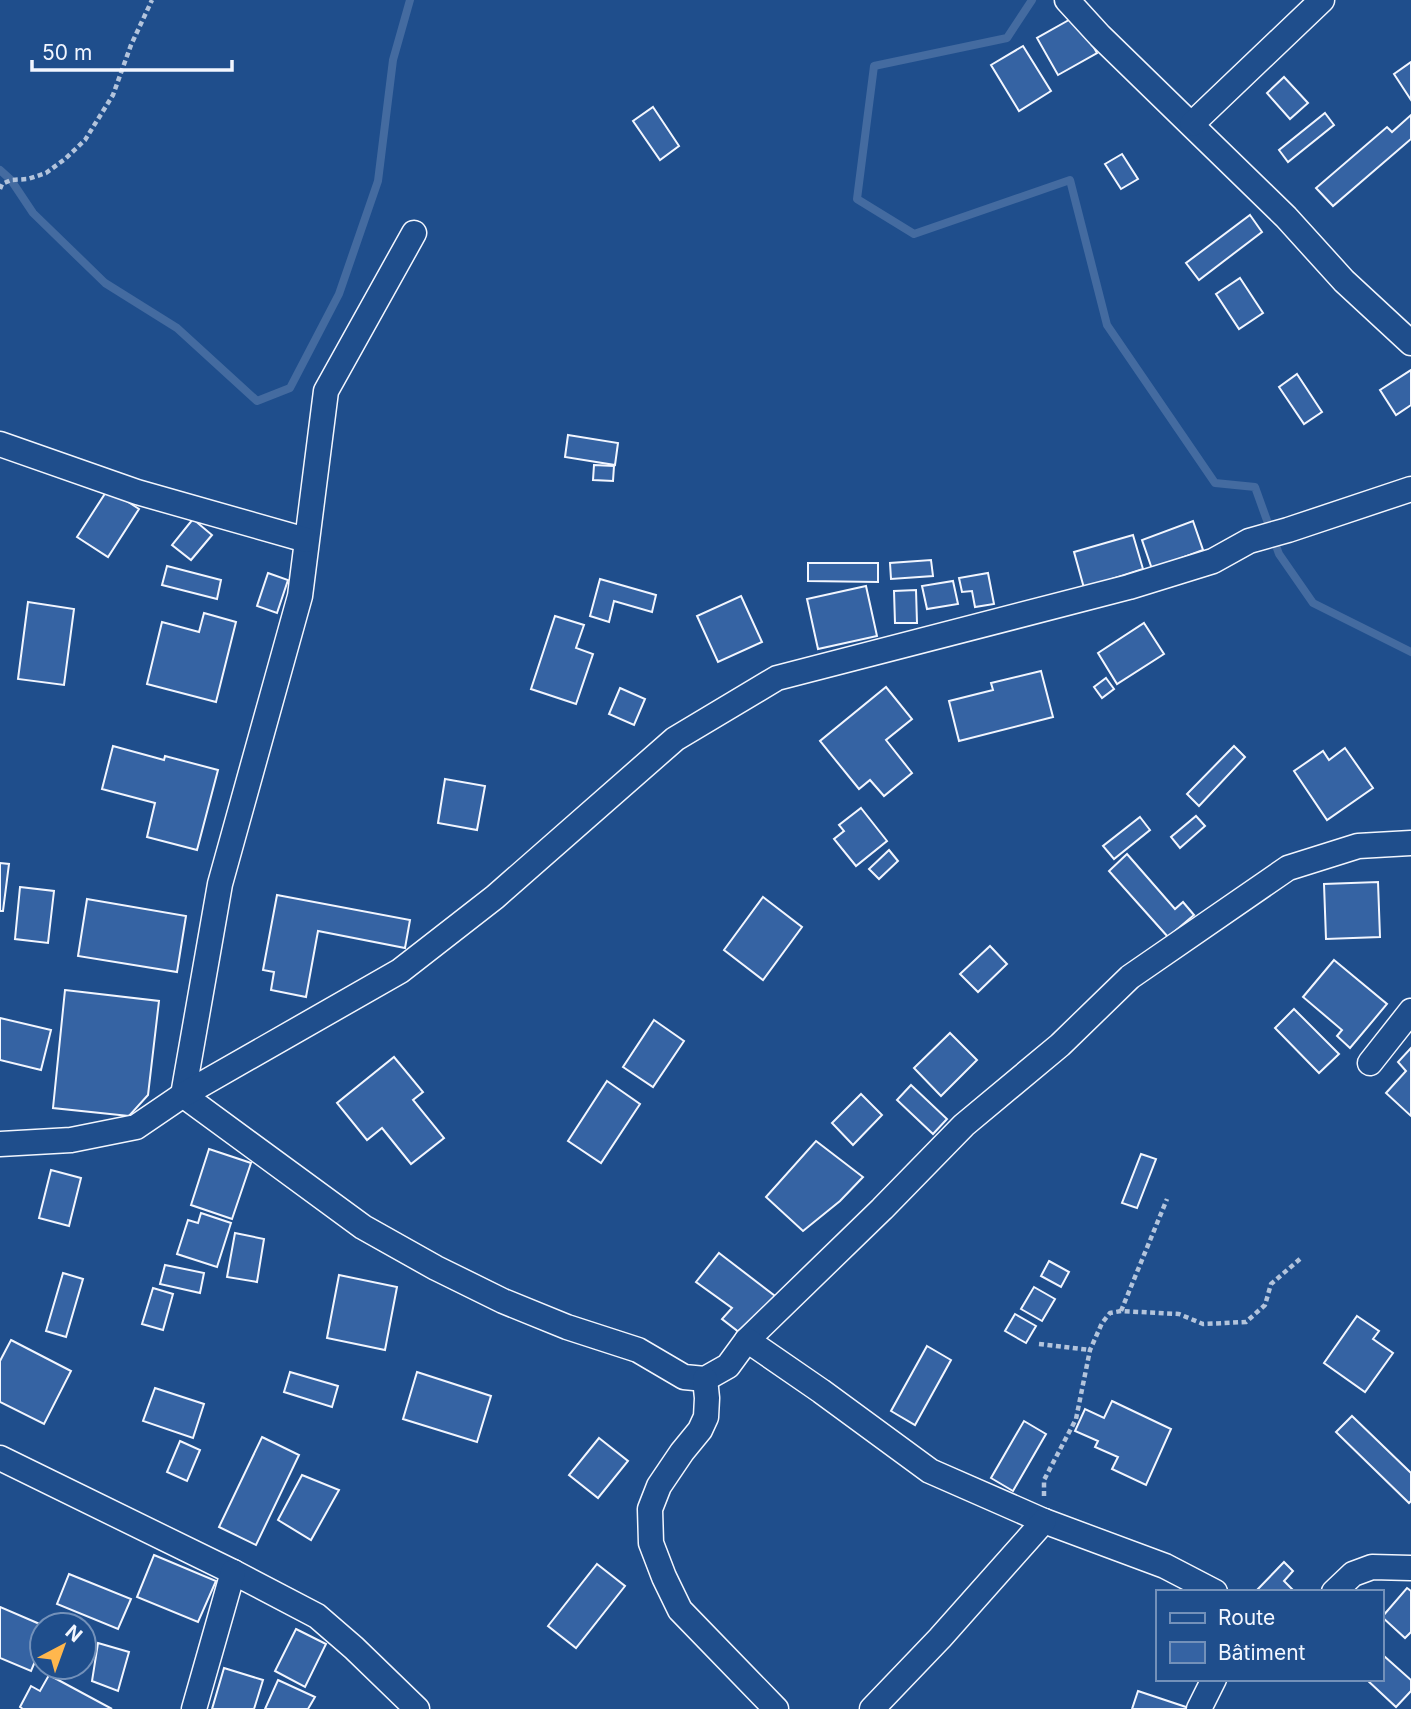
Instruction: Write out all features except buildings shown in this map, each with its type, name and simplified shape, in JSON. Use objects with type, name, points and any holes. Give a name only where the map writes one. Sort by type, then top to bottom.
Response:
[{"type":"street","points":[[1067,0],[1100,36],[1286,216],[1344,281],[1411,343]]},
{"type":"street","points":[[1192,124],[1322,0]]},
{"type":"street","points":[[183,1095],[220,884],[300,596],[326,391],[414,233]]},
{"type":"street","points":[[0,444],[137,492],[306,540]]},
{"type":"street","points":[[0,1144],[71,1140],[136,1127],[183,1095],[400,971],[495,897],[674,739],[777,678],[1129,587],[1213,561],[1249,541],[1411,489]]},
{"type":"street","points":[[183,1095],[363,1227],[436,1268],[503,1301],[554,1322],[638,1350],[684,1377],[705,1379],[728,1366],[747,1340],[964,1125],[1060,1045],[1130,976],[1288,868],[1357,846],[1408,841]]},
{"type":"street","points":[[1370,1063],[1411,1011]]},
{"type":"street","points":[[747,1340],[930,1471],[1044,1521],[1165,1566],[1210,1590]]},
{"type":"street","points":[[705,1379],[706,1417],[700,1430],[659,1486],[650,1509],[651,1543],[680,1610],[776,1709]]},
{"type":"street","points":[[0,1458],[317,1616],[416,1709]]},
{"type":"street","points":[[872,1709],[940,1638],[1044,1521]]},
{"type":"street","points":[[1336,1590],[1353,1574],[1373,1567],[1411,1568]]},
{"type":"street","points":[[194,1709],[233,1572]]},
{"type":"street","points":[[1199,1709],[1213,1681]]},
{"type":"path","points":[[0,189],[2,184],[11,180],[28,179],[46,173],[85,140],[113,95],[131,45],[152,0]]},
{"type":"path","points":[[1121,1311],[1167,1199]]},
{"type":"path","points":[[1044,1521],[1044,1480],[1076,1419],[1090,1350],[1101,1323],[1110,1313],[1121,1311],[1179,1314],[1203,1324],[1246,1322],[1265,1305],[1271,1284],[1300,1259]]},
{"type":"path","points":[[1039,1344],[1090,1350]]},
{"type":"waterway","points":[[0,170],[11,180],[33,213],[105,283],[177,328],[257,401],[290,388],[339,294],[378,181],[393,60],[410,0]]},
{"type":"waterway","points":[[1032,0],[1007,38],[874,66],[857,199],[914,234],[1070,180],[1107,325],[1215,483],[1255,487],[1279,554],[1313,603],[1411,652]]}]
